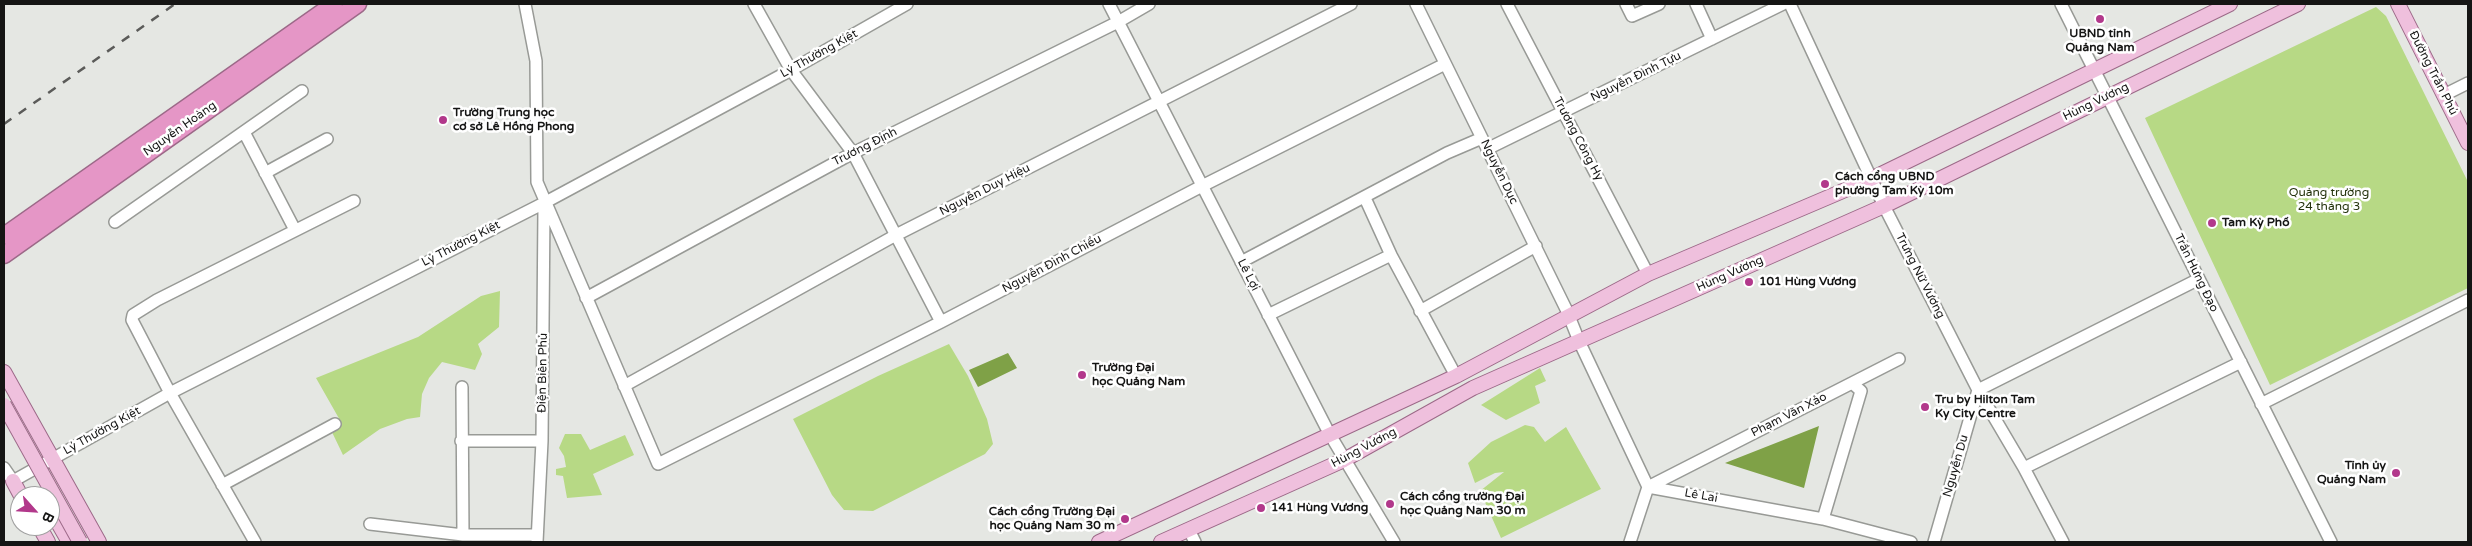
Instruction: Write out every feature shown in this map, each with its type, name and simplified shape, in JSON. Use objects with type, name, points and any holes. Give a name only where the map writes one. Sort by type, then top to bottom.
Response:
[{"type":"highway","name":"Nguyễn Hoàng","points":[[4,236],[334,4]]},
{"type":"highway","name":"Nguyễn Hoàng","points":[[4,255],[358,4]]},
{"type":"main road","name":"Hùng Vương","points":[[1099,542],[1329,433],[1456,376],[1648,274],[1870,179],[2230,4]]},
{"type":"main road","name":"Hùng Vương","points":[[1161,542],[1192,536],[1344,460],[1473,388],[1884,206],[2298,4]]},
{"type":"main road","name":"Đường Trần Phú","points":[[2398,4],[2468,143]]},
{"type":"main road","points":[[4,372],[99,542]]},
{"type":"main road","points":[[4,405],[80,542]]},
{"type":"main road","points":[[4,422],[38,486]]},
{"type":"main road","points":[[13,481],[16,486]]},
{"type":"main road","points":[[60,527],[68,542]]},
{"type":"street","points":[[525,4],[536,62],[537,182],[544,203],[624,386]]},
{"type":"street","points":[[754,4],[792,70],[853,153],[941,322]]},
{"type":"street","name":"Lý Thường Kiệt","points":[[13,481],[170,393],[544,203],[792,70],[906,4]]},
{"type":"street","name":"Lê Lợi","points":[[1109,4],[1329,433],[1394,542]]},
{"type":"street","name":"Trương Định","points":[[586,298],[853,153],[1118,22],[1149,4]]},
{"type":"street","name":"Nguyễn Duy Hiệu","points":[[624,386],[896,235],[1350,4]]},
{"type":"street","name":"Nguyễn Dục","points":[[1416,4],[1536,246],[1579,341]]},
{"type":"street","name":"Trương Công Hy","points":[[1507,4],[1648,274]]},
{"type":"street","points":[[1626,4],[1632,16],[1659,4]]},
{"type":"street","points":[[1696,4],[1712,39]]},
{"type":"street","name":"Nguyễn Đình Tựu","points":[[1487,149],[1783,4]]},
{"type":"street","name":"Trưng Nữ Vương","points":[[1790,4],[1870,179],[1978,390],[2024,468],[2063,542]]},
{"type":"street","name":"Trần Hưng Đạo","points":[[2061,4],[2331,542]]},
{"type":"street","name":"Nguyễn Đình Chiểu","points":[[624,386],[658,464],[941,322],[1202,186],[1445,64]]},
{"type":"street","points":[[2444,95],[2468,83]]},
{"type":"street","points":[[115,222],[302,92]]},
{"type":"street","points":[[244,132],[295,230]]},
{"type":"street","points":[[1241,262],[1447,153],[1482,138]]},
{"type":"street","points":[[265,173],[327,139]]},
{"type":"street","points":[[1365,198],[1391,255],[1456,376]]},
{"type":"street","points":[[255,542],[170,393],[132,320],[133,315],[157,300],[354,200]]},
{"type":"street","name":"Điện Biên Phủ","points":[[537,539],[542,441],[544,203]]},
{"type":"street","points":[[1420,310],[1536,246]]},
{"type":"street","points":[[1268,315],[1391,255]]},
{"type":"street","points":[[1978,390],[2200,279]]},
{"type":"street","points":[[2261,404],[2468,300]]},
{"type":"street","points":[[1579,341],[1648,486],[1630,542]]},
{"type":"street","name":"Phạm Văn Xảo","points":[[1648,486],[1899,359]]},
{"type":"street","points":[[2024,468],[2241,362]]},
{"type":"street","points":[[1824,519],[1861,391],[1852,382]]},
{"type":"street","points":[[462,387],[463,535]]},
{"type":"street","name":"Nguyễn Du","points":[[1934,542],[1978,390]]},
{"type":"street","points":[[222,485],[335,424]]},
{"type":"street","points":[[461,440],[542,441]]},
{"type":"street","points":[[4,468],[13,481]]},
{"type":"street","name":"Lê Lai","points":[[1648,486],[1824,519],[1911,542]]},
{"type":"street","points":[[370,524],[463,535],[537,539]]},
{"type":"green space","name":"Quảng trường 24 tháng 3","points":[[2376,7],[2386,16],[2468,182],[2468,288],[2270,385],[2145,118]]},
{"type":"green space","points":[[500,291],[499,327],[478,344],[482,354],[475,370],[442,362],[429,378],[422,394],[420,417],[407,419],[380,429],[343,455],[331,430],[341,422],[316,378],[418,337],[481,296]]},
{"type":"green space","points":[[949,344],[968,376],[987,419],[993,444],[985,454],[873,511],[844,510],[832,495],[793,419],[878,376]]},
{"type":"green space","points":[[1540,368],[1546,381],[1535,386],[1540,403],[1506,420],[1481,405]]},
{"type":"green space","points":[[1525,425],[1534,427],[1545,442],[1566,427],[1601,489],[1501,538],[1480,491],[1504,472],[1495,473],[1475,483],[1468,463],[1491,442]]},
{"type":"green space","points":[[565,434],[581,434],[590,450],[625,435],[634,455],[593,474],[602,495],[567,498],[563,476],[556,475],[556,469],[566,467],[564,456],[559,448]]},
{"type":"shaded area","points":[[1008,353],[1017,368],[978,387],[969,370]]},
{"type":"shaded area","points":[[1819,426],[1804,488],[1725,463]]},
{"type":"railway","points":[[4,124],[175,4]]},
{"type":"place","name":"UBND tỉnh Quảng Nam","points":[[2100,19]]},
{"type":"place","name":"Trường Trung học cơ sở Lê Hồng Phong","points":[[443,120]]},
{"type":"place","name":"Cách cổng UBND phường Tam Kỳ 10m","points":[[1825,184]]},
{"type":"place","name":"Tam Kỳ Phố","points":[[2212,223]]},
{"type":"place","name":"101 Hùng Vương","points":[[1749,282]]},
{"type":"place","name":"Trường Đại học Quảng Nam","points":[[1082,375]]},
{"type":"place","name":"Tru by Hilton Tam Ky City Centre","points":[[1925,407]]},
{"type":"place","name":"Tỉnh ủy Quảng Nam","points":[[2396,473]]},
{"type":"place","name":"Cách cổng trường Đại học Quảng Nam 30 m","points":[[1390,504]]},
{"type":"place","name":"141 Hùng Vương","points":[[1261,508]]},
{"type":"place","name":"Cách cổng Trường Đại học Quảng Nam 30 m","points":[[1125,519]]}]
